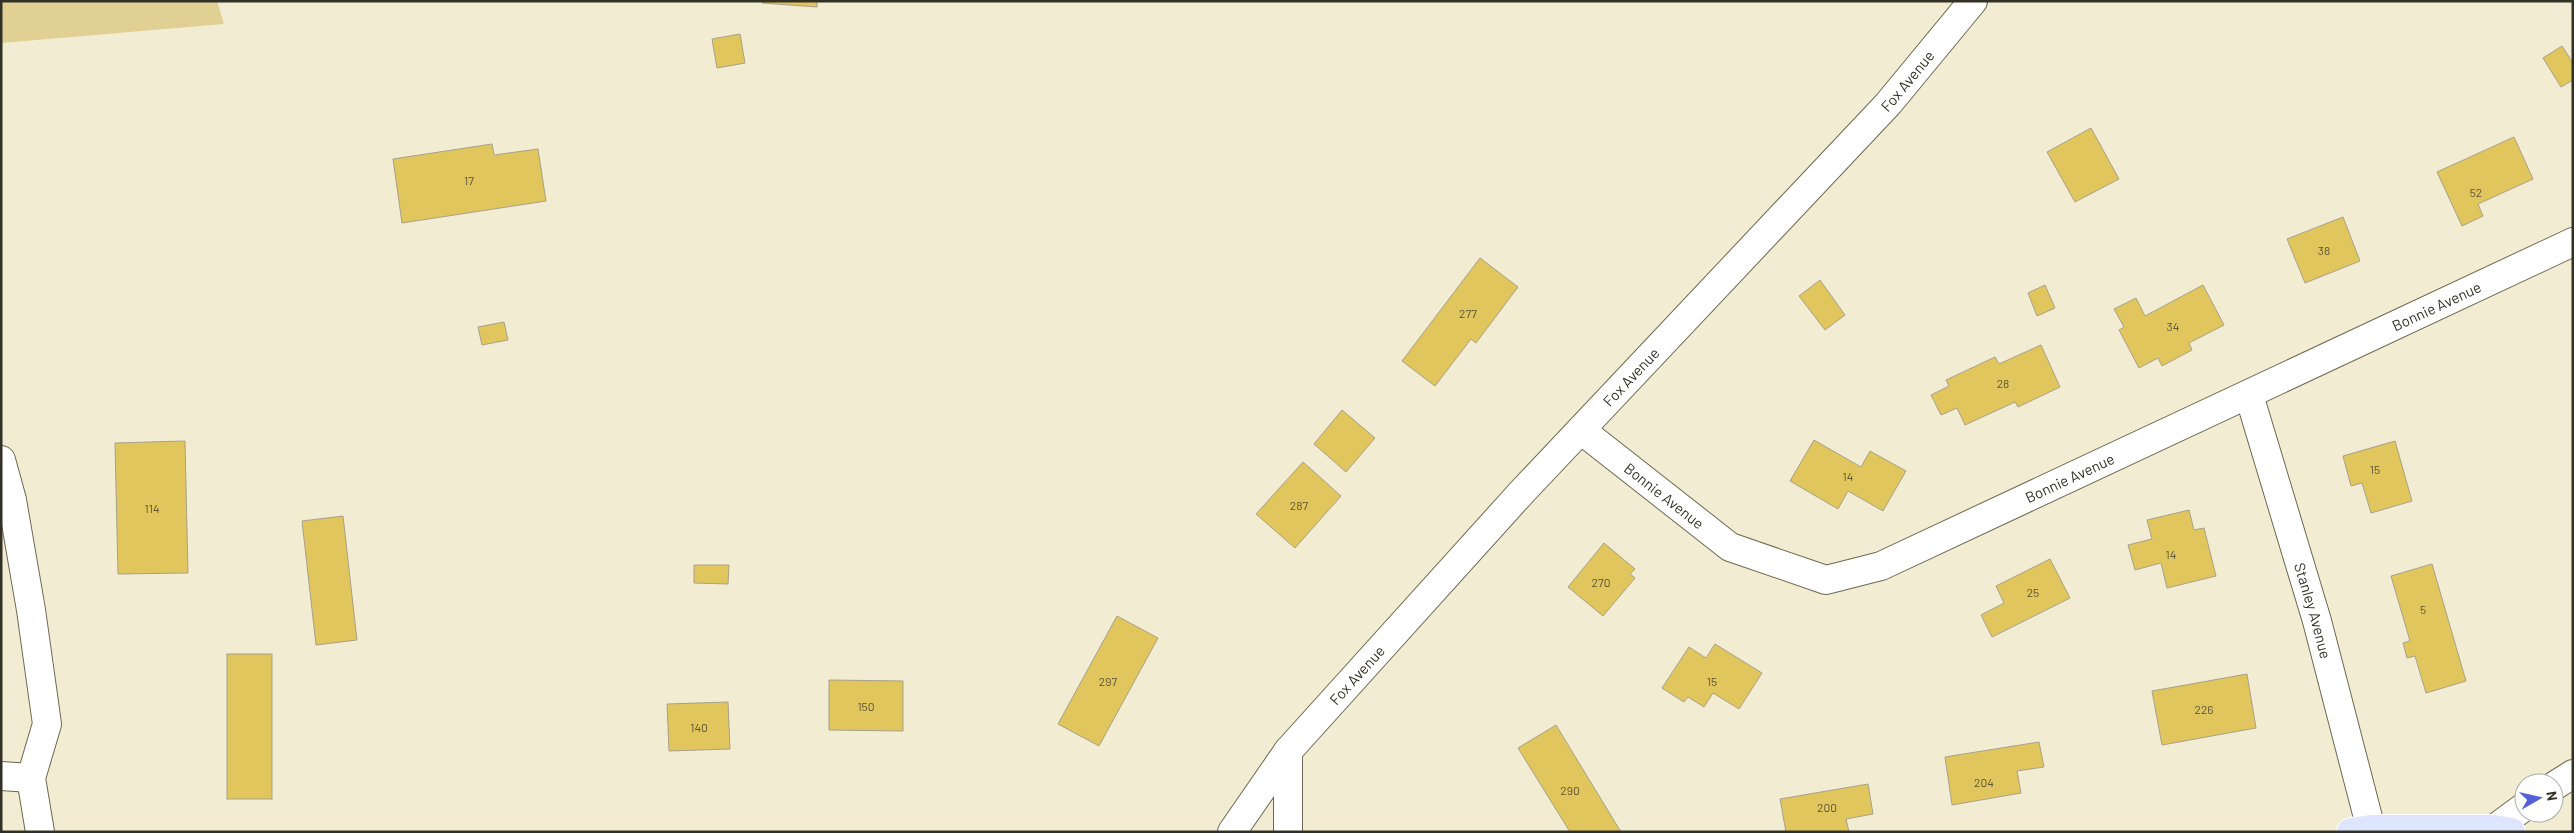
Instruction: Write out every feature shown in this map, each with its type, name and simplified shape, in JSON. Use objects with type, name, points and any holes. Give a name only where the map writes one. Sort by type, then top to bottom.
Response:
[{"type":"main road","points":[[2361,830],[2502,830]]},
{"type":"street","name":"Fox Avenue","points":[[1232,832],[1288,751],[1514,501],[1888,104],[1973,1]]},
{"type":"street","name":"Bonnie Avenue","points":[[1581,430],[1730,547],[1826,580],[1881,566],[2573,242]]},
{"type":"street","name":"Stanley Avenue","points":[[2249,395],[2317,622],[2361,830]]},
{"type":"street","points":[[1,460],[12,500],[31,610],[47,724],[31,778],[40,832]]},
{"type":"street","points":[[1288,751],[1288,832]]},
{"type":"street","points":[[1,776],[31,778]]},
{"type":"street","points":[[2502,830],[2514,817]]},
{"type":"shaded area","points":[[1,1],[217,1],[224,24],[1,43]]},
{"type":"building","points":[[762,1],[817,1],[817,7],[762,3]]},
{"type":"building","points":[[740,34],[745,63],[717,68],[712,39]]},
{"type":"building","points":[[2562,46],[2573,63],[2573,80],[2561,87],[2543,58]]},
{"type":"building","points":[[2091,128],[2119,179],[2075,202],[2047,152]]},
{"type":"building","points":[[2514,137],[2533,179],[2478,204],[2483,216],[2462,226],[2437,172]]},
{"type":"building","points":[[492,144],[494,155],[538,149],[546,201],[402,223],[393,159]]},
{"type":"building","points":[[2343,217],[2360,261],[2305,283],[2287,239]]},
{"type":"building","points":[[1480,258],[1518,287],[1476,343],[1471,339],[1435,386],[1402,361]]},
{"type":"building","points":[[1820,280],[1845,315],[1825,330],[1799,296]]},
{"type":"building","points":[[2045,285],[2055,308],[2037,316],[2028,293]]},
{"type":"building","points":[[2203,285],[2224,325],[2189,343],[2192,350],[2162,366],[2158,358],[2139,368],[2119,330],[2124,327],[2114,309],[2136,298],[2145,316]]},
{"type":"building","points":[[504,322],[508,340],[482,345],[478,327]]},
{"type":"building","points":[[2041,345],[2060,387],[2018,407],[2015,402],[1965,425],[1957,408],[1941,415],[1931,395],[1949,386],[1946,380],[1995,357],[1999,364]]},
{"type":"building","points":[[1342,410],[1375,438],[1346,472],[1314,444]]},
{"type":"building","points":[[1814,440],[1861,467],[1870,451],[1906,471],[1883,511],[1848,491],[1838,509],[1790,481]]},
{"type":"building","points":[[185,441],[188,573],[118,574],[115,443]]},
{"type":"building","points":[[2395,441],[2412,501],[2371,513],[2362,483],[2351,486],[2343,456]]},
{"type":"building","points":[[1303,462],[1341,496],[1295,548],[1256,514]]},
{"type":"building","points":[[2189,510],[2194,530],[2204,528],[2216,576],[2167,588],[2161,563],[2135,570],[2128,545],[2152,539],[2147,520]]},
{"type":"building","points":[[343,516],[357,640],[316,645],[302,521]]},
{"type":"building","points":[[1604,543],[1635,569],[1630,574],[1635,578],[1603,616],[1568,587]]},
{"type":"building","points":[[2050,559],[2070,598],[1992,637],[1981,615],[2004,603],[1996,586]]},
{"type":"building","points":[[2432,564],[2466,681],[2426,693],[2415,656],[2407,658],[2403,643],[2410,641],[2391,576]]},
{"type":"building","points":[[694,565],[729,565],[728,584],[694,583]]},
{"type":"building","points":[[1117,616],[1158,638],[1099,746],[1058,724]]},
{"type":"building","points":[[1715,644],[1762,673],[1739,709],[1713,693],[1704,707],[1688,697],[1684,702],[1662,688],[1689,647],[1706,658]]},
{"type":"building","points":[[227,654],[272,654],[272,799],[227,799]]},
{"type":"building","points":[[2247,674],[2256,728],[2162,745],[2152,691]]},
{"type":"building","points":[[829,680],[903,681],[903,731],[829,730]]},
{"type":"building","points":[[728,702],[730,749],[669,751],[667,704]]},
{"type":"building","points":[[1556,725],[1621,832],[1570,832],[1518,748]]},
{"type":"building","points":[[2039,742],[2044,767],[2017,771],[2021,793],[1952,805],[1945,757]]},
{"type":"building","points":[[1868,784],[1873,814],[1846,819],[1849,832],[1786,832],[1780,799]]}]
